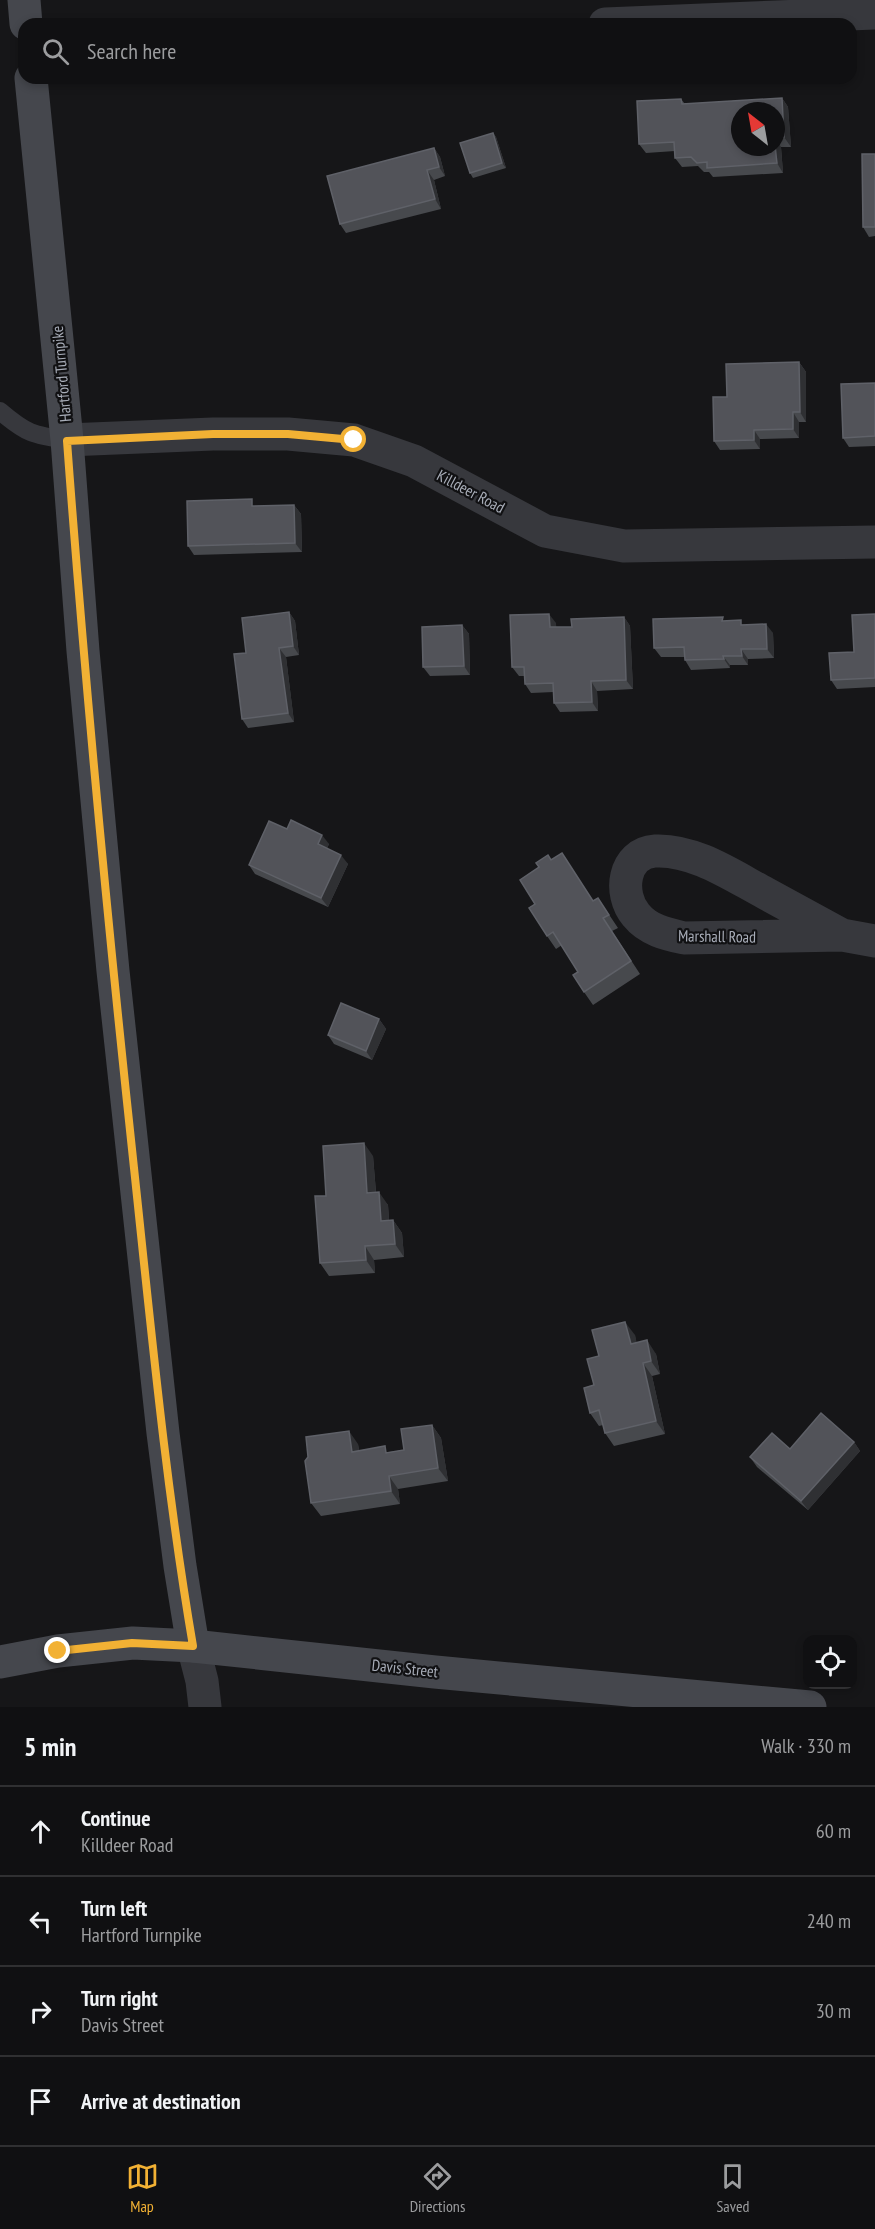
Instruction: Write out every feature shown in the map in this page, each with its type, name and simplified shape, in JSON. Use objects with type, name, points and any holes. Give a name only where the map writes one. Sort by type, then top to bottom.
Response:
[{"type":"main road","points":[[24,0],[26,18]]},
{"type":"main road","name":"Hartford Turnpike","points":[[32,84],[67,441],[83,651],[114,982],[163,1433],[193,1646]]},
{"type":"main road","name":"Davis Street","points":[[0,1662],[58,1651],[132,1643],[193,1646],[435,1672],[810,1707]]},
{"type":"street","points":[[752,18],[875,13]]},
{"type":"street","name":"Killdeer Road","points":[[67,441],[267,434],[354,440],[414,461],[545,531],[624,546],[875,542]]},
{"type":"street","name":"Marshall Road","points":[[842,935],[717,867],[671,852],[653,851],[639,856],[629,868],[624,881],[627,897],[635,914],[663,934],[684,938],[842,935],[875,941]]},
{"type":"street","name":"Hartford Turnpike","points":[[193,1646],[202,1681],[205,1707]]},
{"type":"lane","points":[[0,411],[22,430],[67,441]]},
{"type":"building","points":[[782,98],[782,102],[731,102],[731,156],[776,156],[777,163],[707,168],[707,162],[697,163],[691,157],[675,158],[674,142],[639,144],[637,101],[681,99],[682,104]]},
{"type":"building","points":[[493,133],[502,163],[470,173],[460,143]]},
{"type":"building","points":[[434,148],[439,167],[427,170],[435,199],[340,224],[327,176]]},
{"type":"building","points":[[862,154],[875,154],[875,227],[863,227]]},
{"type":"building","points":[[799,362],[800,412],[793,412],[793,429],[754,430],[754,440],[714,441],[713,397],[727,397],[726,364]]},
{"type":"building","points":[[875,383],[875,436],[843,438],[841,384]]},
{"type":"building","points":[[252,499],[252,506],[294,505],[295,543],[188,546],[187,501]]},
{"type":"building","points":[[289,612],[293,646],[279,648],[288,713],[242,719],[234,654],[246,653],[242,618]]},
{"type":"building","points":[[549,614],[550,627],[572,627],[571,619],[624,617],[626,680],[591,681],[592,702],[554,703],[553,683],[525,684],[524,667],[512,667],[510,615]]},
{"type":"building","points":[[875,614],[875,678],[831,680],[829,653],[854,652],[852,615]]},
{"type":"building","points":[[723,617],[722,621],[741,620],[741,625],[766,624],[767,649],[741,649],[742,656],[723,656],[724,659],[685,660],[684,647],[654,648],[653,619]]},
{"type":"building","points":[[462,625],[464,666],[423,667],[422,627]]},
{"type":"building","points":[[291,820],[322,835],[318,844],[341,855],[321,898],[249,865],[269,821],[287,829]]},
{"type":"building","points":[[562,853],[593,901],[598,898],[609,915],[603,918],[631,961],[584,992],[573,975],[578,972],[553,932],[547,936],[529,908],[535,904],[520,880],[539,867],[536,863],[548,855],[551,860]]},
{"type":"building","points":[[341,1003],[379,1019],[366,1051],[328,1035]]},
{"type":"building","points":[[364,1143],[367,1193],[379,1192],[381,1221],[393,1220],[395,1244],[365,1246],[366,1260],[320,1263],[315,1196],[326,1196],[323,1146]]},
{"type":"building","points":[[625,1322],[631,1344],[647,1340],[651,1361],[643,1363],[656,1421],[605,1433],[599,1410],[590,1413],[584,1388],[594,1385],[587,1359],[599,1356],[592,1330]]},
{"type":"building","points":[[821,1413],[854,1442],[801,1501],[750,1457],[772,1433],[790,1449]]},
{"type":"building","points":[[432,1425],[438,1468],[389,1476],[391,1491],[311,1503],[305,1461],[308,1457],[306,1437],[349,1431],[352,1452],[385,1446],[386,1453],[404,1450],[401,1429]]},
{"type":"route","points":[[58,1651],[132,1643],[193,1646],[163,1433],[113,971],[83,651],[67,441],[213,434],[288,434],[354,440]]}]
